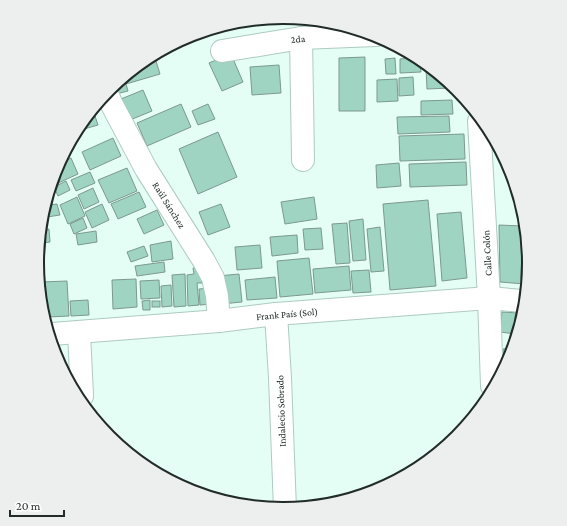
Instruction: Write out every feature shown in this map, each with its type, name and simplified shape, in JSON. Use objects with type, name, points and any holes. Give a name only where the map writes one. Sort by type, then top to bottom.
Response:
[{"type":"street","name":"2da","points":[[222,51],[301,38],[358,36]]},
{"type":"street","points":[[301,38],[303,160]]},
{"type":"street","name":"Raúl Sánchez","points":[[109,100],[146,169],[204,261],[213,278],[217,296],[219,321]]},
{"type":"street","name":"Calle Colón","points":[[479,126],[489,298],[492,380]]},
{"type":"street","name":"Frank País (Sol)","points":[[55,334],[219,321],[276,314],[489,298],[519,301]]},
{"type":"street","name":"Indalecio Sobrado","points":[[276,314],[285,502]]},
{"type":"street","points":[[79,332],[82,390]]},
{"type":"building","points":[[231,54],[243,82],[222,91],[209,63]]},
{"type":"building","points":[[365,57],[365,111],[339,111],[339,58]]},
{"type":"building","points":[[395,58],[396,74],[386,74],[385,59]]},
{"type":"building","points":[[407,58],[416,64],[420,67],[421,72],[400,73],[400,59]]},
{"type":"building","points":[[156,61],[160,74],[126,84],[128,91],[116,94],[126,83],[138,73]]},
{"type":"building","points":[[279,65],[281,93],[252,95],[250,67]]},
{"type":"building","points":[[426,71],[446,88],[427,89]]},
{"type":"building","points":[[413,77],[414,95],[399,96],[399,78]]},
{"type":"building","points":[[397,79],[398,101],[377,102],[377,80]]},
{"type":"building","points":[[143,90],[152,111],[130,120],[121,99]]},
{"type":"building","points":[[452,100],[453,114],[421,115],[421,101]]},
{"type":"building","points":[[181,104],[191,127],[147,146],[137,123]]},
{"type":"building","points":[[208,104],[215,119],[198,125],[192,111]]},
{"type":"building","points":[[95,116],[98,125],[86,128]]},
{"type":"building","points":[[449,116],[450,132],[398,134],[397,117]]},
{"type":"building","points":[[218,132],[237,177],[198,194],[179,149]]},
{"type":"building","points":[[464,134],[465,159],[400,161],[399,136]]},
{"type":"building","points":[[113,138],[121,156],[90,170],[82,152]]},
{"type":"building","points":[[71,158],[78,174],[58,183],[63,172],[68,159]]},
{"type":"building","points":[[466,162],[467,185],[410,187],[409,164]]},
{"type":"building","points":[[399,163],[401,186],[377,188],[376,165]]},
{"type":"building","points":[[127,168],[137,191],[109,203],[98,180]]},
{"type":"building","points":[[90,172],[95,183],[76,191],[71,180]]},
{"type":"building","points":[[66,181],[70,190],[58,196],[56,191],[57,185]]},
{"type":"building","points":[[93,188],[99,202],[84,209],[78,195]]},
{"type":"building","points":[[139,192],[146,207],[118,219],[111,204]]},
{"type":"building","points":[[77,197],[85,216],[68,224],[60,205]]},
{"type":"building","points":[[314,197],[317,219],[285,224],[281,202]]},
{"type":"building","points":[[428,200],[436,286],[390,290],[383,204]]},
{"type":"building","points":[[57,204],[60,215],[49,217],[52,205]]},
{"type":"building","points":[[102,204],[109,220],[92,228],[85,212]]},
{"type":"building","points":[[221,204],[230,227],[208,235],[199,212]]},
{"type":"building","points":[[157,210],[164,225],[144,234],[137,219]]},
{"type":"building","points":[[461,212],[467,278],[442,281],[437,214]]},
{"type":"building","points":[[83,218],[87,228],[74,234],[70,224]]},
{"type":"building","points":[[363,219],[366,260],[353,261],[349,221]]},
{"type":"building","points":[[347,223],[350,263],[336,264],[332,224]]},
{"type":"building","points":[[499,225],[519,226],[522,247],[521,284],[500,282]]},
{"type":"building","points":[[380,227],[384,271],[371,272],[367,229]]},
{"type":"building","points":[[321,228],[323,249],[305,250],[303,229]]},
{"type":"building","points":[[47,229],[49,229],[50,242],[46,243],[47,232]]},
{"type":"building","points":[[96,231],[97,242],[78,245],[76,234]]},
{"type":"building","points":[[297,235],[298,253],[272,256],[270,237]]},
{"type":"building","points":[[171,241],[173,259],[152,262],[150,245]]},
{"type":"building","points":[[260,245],[262,268],[237,270],[235,247]]},
{"type":"building","points":[[144,246],[148,256],[131,262],[127,252]]},
{"type":"building","points":[[309,258],[313,294],[280,297],[277,261]]},
{"type":"building","points":[[164,262],[165,272],[137,276],[135,266]]},
{"type":"building","points":[[349,266],[351,290],[315,293],[313,269]]},
{"type":"building","points":[[193,268],[202,268],[202,283],[197,283],[199,305],[188,306],[187,275],[194,274]]},
{"type":"building","points":[[369,270],[371,292],[353,293],[351,271]]},
{"type":"building","points":[[185,274],[186,306],[174,307],[172,275]]},
{"type":"building","points":[[239,274],[242,302],[221,304],[218,276]]},
{"type":"building","points":[[275,277],[277,298],[247,300],[245,280]]},
{"type":"building","points":[[136,279],[137,307],[113,309],[112,280]]},
{"type":"building","points":[[159,280],[160,298],[141,299],[140,281]]},
{"type":"building","points":[[67,281],[69,316],[51,317],[45,282]]},
{"type":"building","points":[[171,285],[172,306],[162,307],[161,286]]},
{"type":"building","points":[[212,288],[213,304],[200,305],[199,289]]},
{"type":"building","points":[[88,300],[89,315],[71,316],[70,301]]},
{"type":"building","points":[[150,300],[150,310],[143,310],[142,301]]},
{"type":"building","points":[[152,301],[160,301],[160,307],[152,307]]},
{"type":"building","points":[[502,312],[517,313],[512,334],[500,332]]},
{"type":"building","points":[[503,349],[506,349],[503,356]]}]
